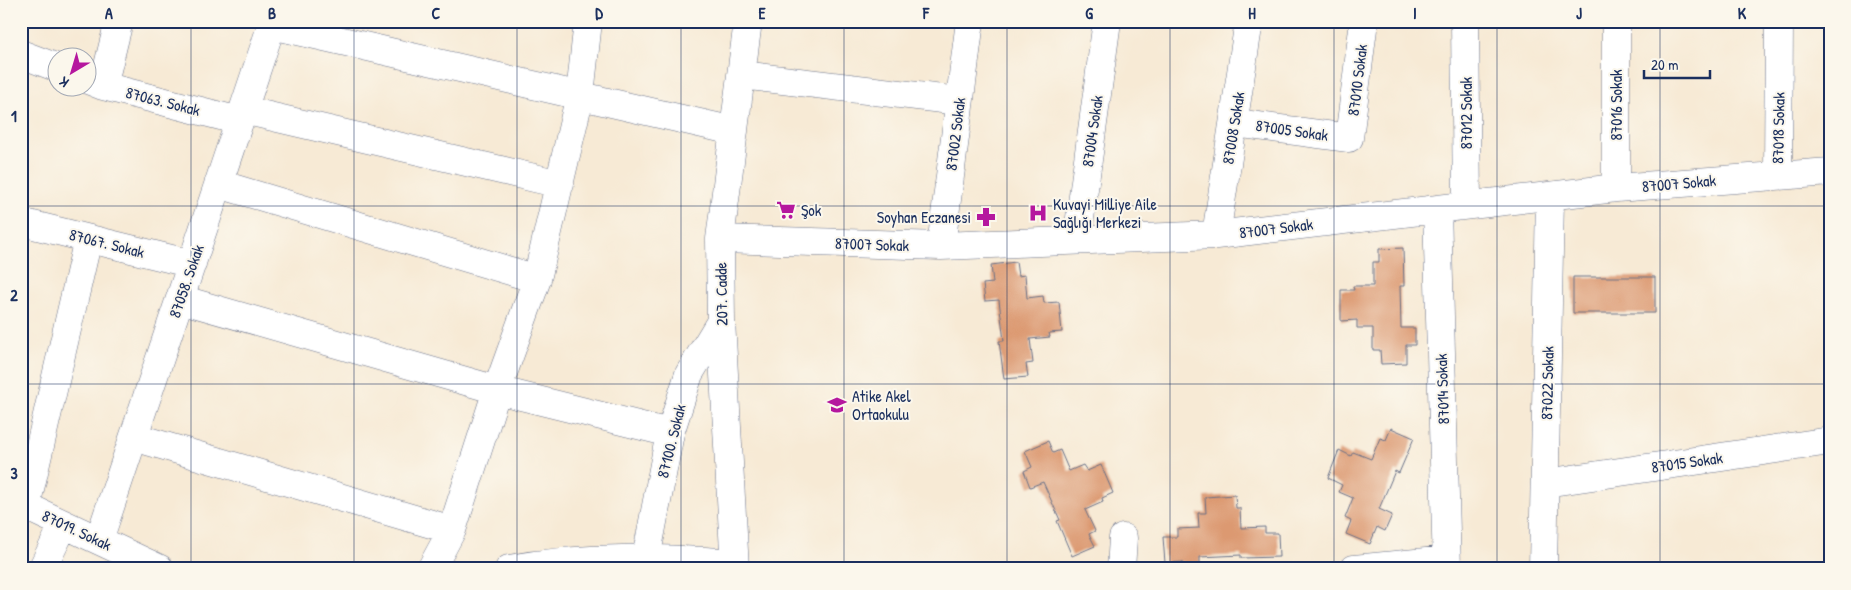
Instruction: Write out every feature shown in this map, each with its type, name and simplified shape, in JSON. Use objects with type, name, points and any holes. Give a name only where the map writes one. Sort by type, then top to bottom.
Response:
[{"type":"street","points":[[98,75],[119,21]]},
{"type":"street","points":[[432,569],[452,530],[497,390],[537,278],[580,95],[588,21]]},
{"type":"street","name":"207. Cadde","points":[[735,566],[721,321],[720,239],[748,21]]},
{"type":"street","name":"87002 Sokak","points":[[941,246],[970,21]]},
{"type":"street","name":"87004 Sokak","points":[[1077,240],[1107,21]]},
{"type":"street","name":"87008 Sokak","points":[[1216,235],[1250,21]]},
{"type":"street","name":"87010 Sokak","points":[[1349,138],[1364,21]]},
{"type":"street","name":"87012 Sokak","points":[[1465,21],[1467,205]]},
{"type":"street","name":"87016 Sokak","points":[[1616,21],[1616,188]]},
{"type":"street","name":"87018 Sokak","points":[[1778,175],[1779,21]]},
{"type":"street","points":[[273,23],[734,131]]},
{"type":"street","name":"87058. Sokak","points":[[99,540],[273,23]]},
{"type":"street","points":[[21,54],[48,64]]},
{"type":"street","points":[[742,75],[960,101]]},
{"type":"street","name":"87063. Sokak","points":[[98,84],[560,184]]},
{"type":"street","name":"87005 Sokak","points":[[1235,123],[1349,138]]},
{"type":"street","name":"87007 Sokak","points":[[720,239],[941,246],[1216,235],[1616,188],[1830,172]]},
{"type":"street","points":[[219,184],[537,278]]},
{"type":"street","name":"87022 Sokak","points":[[1543,569],[1550,197]]},
{"type":"street","name":"87014 Sokak","points":[[1437,209],[1447,564]]},
{"type":"street","name":"87067. Sokak","points":[[21,222],[192,264]]},
{"type":"street","points":[[23,505],[88,239]]},
{"type":"street","points":[[180,299],[497,390],[670,433]]},
{"type":"street","name":"87100. Sokak","points":[[645,563],[670,433],[689,374],[721,321]]},
{"type":"street","points":[[134,437],[452,530]]},
{"type":"street","name":"87015 Sokak","points":[[1545,483],[1830,441]]},
{"type":"street","name":"87019. Sokak","points":[[23,505],[160,569]]},
{"type":"street","points":[[42,569],[64,524]]},
{"type":"street","points":[[1121,569],[1123,538]]},
{"type":"street","points":[[510,569],[536,566],[645,563],[735,566]]},
{"type":"street","points":[[1354,569],[1447,564]]},
{"type":"building","points":[[1403,248],[1404,286],[1400,286],[1401,328],[1415,328],[1415,345],[1406,345],[1406,363],[1381,364],[1380,350],[1373,350],[1373,328],[1357,328],[1357,320],[1341,321],[1341,290],[1354,290],[1353,286],[1373,286],[1373,262],[1379,262],[1379,249]]},
{"type":"building","points":[[1016,262],[1018,276],[1025,275],[1027,298],[1043,296],[1044,303],[1059,302],[1062,332],[1049,333],[1050,337],[1030,339],[1033,363],[1026,364],[1028,377],[1004,379],[999,341],[1004,341],[999,300],[985,301],[983,284],[993,283],[991,265]]},
{"type":"building","points":[[1573,277],[1655,277],[1655,313],[1573,313]]},
{"type":"building","points":[[1391,428],[1414,438],[1399,473],[1395,471],[1379,509],[1392,515],[1385,531],[1377,527],[1370,544],[1346,534],[1351,521],[1345,518],[1353,498],[1339,492],[1342,485],[1328,478],[1339,450],[1351,456],[1353,452],[1371,459],[1380,438],[1386,440]]},
{"type":"building","points":[[1048,441],[1053,453],[1060,450],[1069,471],[1083,465],[1087,471],[1101,465],[1113,493],[1102,498],[1103,502],[1085,510],[1095,531],[1089,534],[1095,546],[1072,556],[1057,521],[1060,520],[1043,482],[1030,487],[1024,471],[1032,467],[1025,451]]},
{"type":"building","points":[[1235,495],[1236,508],[1240,508],[1241,528],[1265,527],[1265,533],[1278,533],[1279,557],[1241,558],[1241,555],[1200,557],[1200,569],[1183,569],[1183,562],[1165,563],[1163,537],[1177,537],[1177,529],[1199,528],[1198,513],[1206,513],[1205,497]]},
{"type":"place","name":"Şok","points":[[786,210]]},
{"type":"place","name":"Kuvayi Milliye Aile Sağlığı Merkezi","points":[[1038,213]]},
{"type":"place","name":"Soyhan Eczanesi","points":[[986,217]]},
{"type":"place","name":"Atike Akel Ortaokulu","points":[[837,405]]}]
